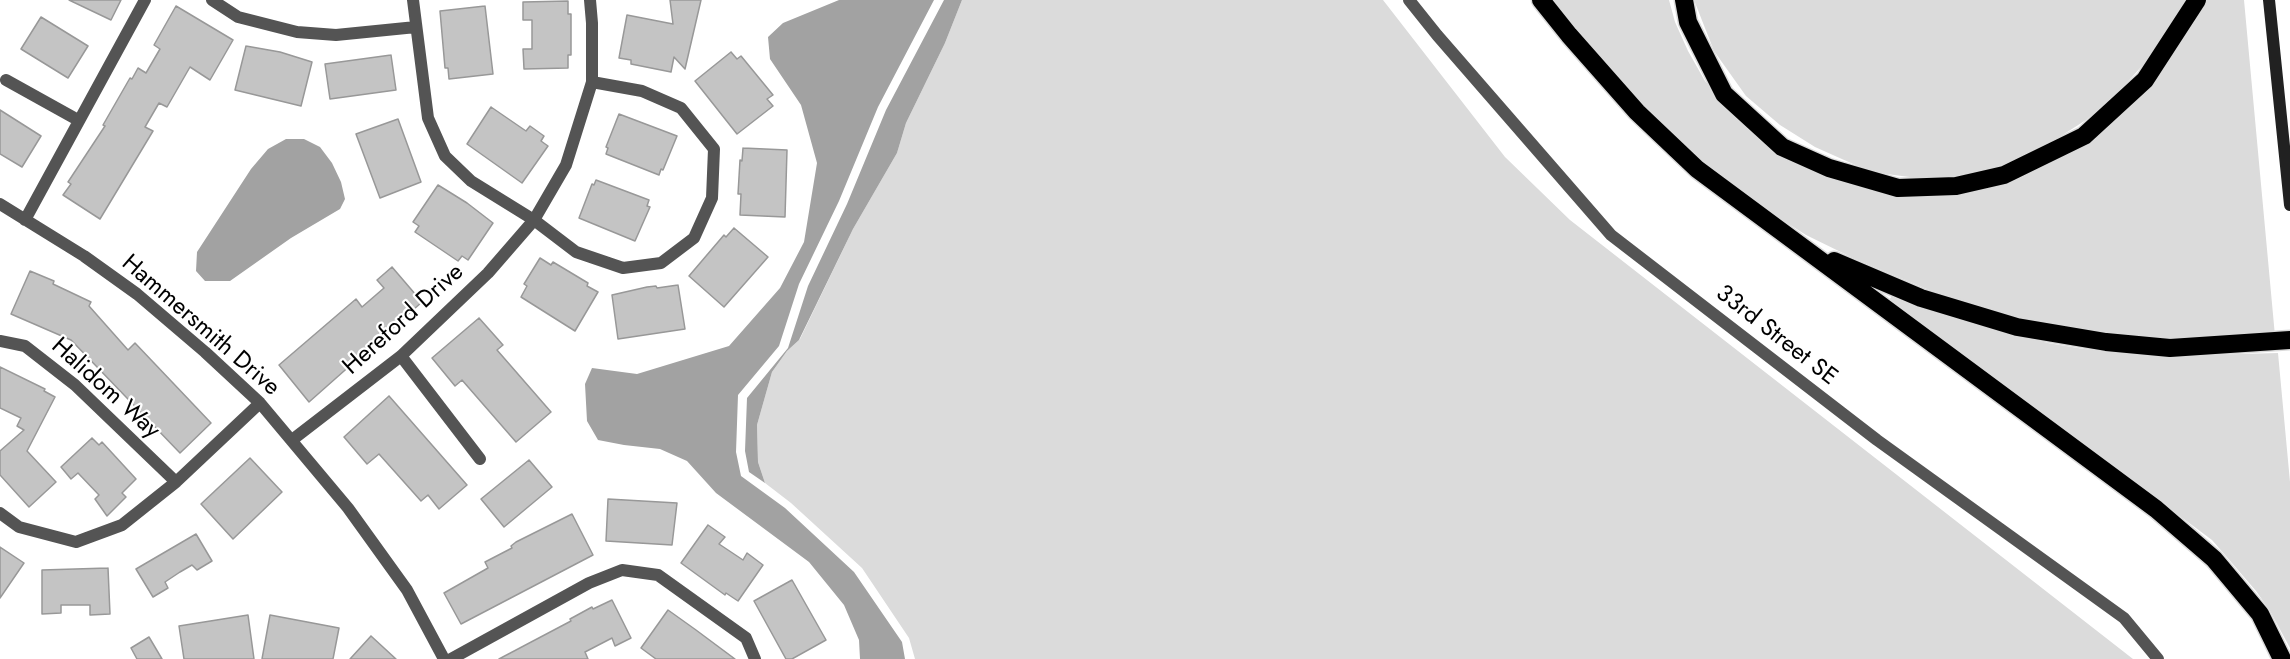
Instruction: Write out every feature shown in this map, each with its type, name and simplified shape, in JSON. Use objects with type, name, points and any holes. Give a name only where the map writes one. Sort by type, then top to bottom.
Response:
[{"type":"highway","points":[[1541,0],[1637,112],[1697,169],[2156,509],[2198,544],[2214,559],[2260,614],[2282,659]]},
{"type":"highway","points":[[1683,0],[1688,22],[1724,94],[1782,147],[1828,168],[1898,188],[1956,186],[2004,175],[2084,136],[2145,80],[2197,0]]},
{"type":"highway","points":[[1804,248],[1921,298],[2017,327],[2106,342],[2170,348],[2290,340]]},
{"type":"main road","points":[[2269,0],[2290,205]]},
{"type":"street","points":[[26,220],[78,120],[145,0]]},
{"type":"street","points":[[212,0],[238,17],[297,32],[336,35],[416,27]]},
{"type":"street","points":[[413,0],[428,118],[445,156],[471,181],[534,220],[576,252],[623,268],[661,263],[694,238],[712,198],[714,149],[681,108],[642,91],[592,82]]},
{"type":"street","points":[[534,220],[566,165],[592,82],[590,0]]},
{"type":"street","name":"33rd Street SE","points":[[1409,0],[1611,235],[1877,440],[2124,618],[2158,659]]},
{"type":"street","points":[[6,80],[78,120]]},
{"type":"street","name":"Hammersmith Drive","points":[[0,204],[84,256],[137,294],[260,403],[348,508],[407,590],[444,659]]},
{"type":"street","name":"Hereford Drive","points":[[292,440],[401,356],[488,273],[534,220]]},
{"type":"street","name":"Halidom Way","points":[[0,340],[25,346],[75,385],[176,482]]},
{"type":"street","points":[[401,356],[480,459]]},
{"type":"street","points":[[0,513],[19,527],[76,542],[122,525],[176,482],[260,403]]},
{"type":"street","points":[[451,659],[589,583],[622,570],[658,575],[746,638],[755,659]]},
{"type":"shaded area","points":[[839,0],[934,0],[878,107],[839,201],[799,284],[779,346],[738,395],[736,452],[741,476],[785,508],[854,572],[902,642],[905,659],[860,659],[859,640],[844,605],[809,562],[716,493],[687,461],[660,449],[598,440],[587,421],[585,384],[592,368],[637,374],[729,346],[780,288],[804,242],[817,163],[801,105],[770,59],[768,37],[783,23]]},
{"type":"shaded area","points":[[944,0],[962,0],[945,43],[906,123],[897,153],[853,229],[799,340],[787,351],[772,372],[757,425],[758,462],[765,483],[749,472],[745,451],[747,398],[788,348],[808,286],[847,204],[886,110]]},
{"type":"shaded area","points":[[962,0],[1383,0],[1505,157],[1570,220],[2133,659],[915,659],[909,638],[862,568],[791,503],[765,483],[758,462],[757,425],[772,372],[787,351],[800,339],[853,229],[897,153],[906,123],[945,43]]},
{"type":"shaded area","points":[[1553,0],[1669,0],[1675,22],[1705,81],[1745,126],[1772,147],[1828,177],[1865,189],[1900,193],[1992,186],[2037,169],[2080,144],[2204,0],[2244,0],[2275,336],[2197,339],[2109,335],[2014,318],[1953,300],[1853,258],[1806,235],[1768,211],[1700,159],[1664,127],[1616,77]]},
{"type":"shaded area","points":[[1694,0],[2187,0],[2158,48],[2116,95],[2086,120],[2050,143],[2016,160],[1972,175],[1925,179],[1871,172],[1815,147],[1780,125],[1746,96],[1714,51]]},
{"type":"shaded area","points":[[286,139],[304,139],[320,147],[332,163],[341,182],[345,199],[340,209],[291,238],[230,281],[205,281],[196,271],[197,252],[251,169],[268,149]]},
{"type":"shaded area","points":[[1892,296],[1981,326],[2048,343],[2084,349],[2166,356],[2278,353],[2290,482],[2290,648],[2256,591],[2212,540],[1888,301]]},
{"type":"building","points":[[69,0],[121,0],[111,20]]},
{"type":"building","points":[[670,0],[701,0],[685,69],[674,57],[671,72],[631,64],[631,60],[619,58],[627,15],[673,24]]},
{"type":"building","points":[[568,1],[568,14],[571,14],[571,55],[568,55],[568,68],[524,69],[523,49],[532,49],[532,20],[523,20],[523,2]]},
{"type":"building","points":[[176,6],[233,40],[210,80],[190,67],[167,107],[159,103],[145,127],[153,131],[100,219],[63,195],[71,184],[68,182],[105,126],[103,125],[130,78],[132,79],[138,68],[146,73],[160,49],[154,45]]},
{"type":"building","points":[[485,6],[493,74],[449,79],[448,68],[445,68],[440,11]]},
{"type":"building","points":[[41,17],[88,46],[68,78],[21,49]]},
{"type":"building","points":[[246,46],[280,52],[312,62],[301,106],[235,90]]},
{"type":"building","points":[[731,52],[737,59],[741,56],[773,95],[767,99],[773,106],[737,134],[695,81]]},
{"type":"building","points":[[391,55],[396,90],[330,99],[325,64]]},
{"type":"building","points":[[491,107],[526,131],[530,126],[544,136],[541,141],[548,146],[522,183],[467,144]]},
{"type":"building","points":[[0,110],[41,136],[22,167],[0,154]]},
{"type":"building","points":[[619,114],[677,136],[659,175],[606,154],[608,148],[606,147]]},
{"type":"building","points":[[398,119],[421,182],[380,198],[356,134]]},
{"type":"building","points":[[743,148],[787,150],[785,217],[740,215],[741,194],[738,194]]},
{"type":"building","points":[[596,180],[649,200],[647,206],[650,207],[635,241],[579,218],[592,184],[594,185]]},
{"type":"building","points":[[438,185],[493,223],[468,260],[462,256],[458,261],[415,232],[419,226],[413,222]]},
{"type":"building","points":[[734,228],[768,257],[724,307],[689,276],[724,235],[726,237]]},
{"type":"building","points":[[540,258],[551,265],[553,262],[588,283],[587,286],[598,292],[575,331],[521,297],[527,286],[524,284]]},
{"type":"building","points":[[392,267],[422,302],[309,402],[279,365],[356,299],[362,307],[384,288],[377,280]]},
{"type":"building","points":[[30,271],[54,281],[53,284],[91,302],[89,306],[128,350],[135,343],[211,423],[180,453],[71,340],[11,314]]},
{"type":"building","points":[[678,285],[685,329],[618,339],[612,295],[647,287]]},
{"type":"building","points":[[479,318],[503,345],[497,350],[551,412],[516,442],[462,380],[455,386],[432,358]]},
{"type":"building","points":[[0,367],[45,389],[44,391],[55,397],[27,451],[56,482],[29,507],[0,475],[0,451],[24,430],[17,426],[21,418],[0,408]]},
{"type":"building","points":[[389,396],[467,485],[439,509],[428,495],[421,501],[379,454],[367,464],[344,437]]},
{"type":"building","points":[[92,438],[99,445],[102,442],[136,479],[122,493],[126,497],[107,516],[95,499],[99,495],[78,473],[71,479],[61,467]]},
{"type":"building","points":[[250,458],[282,492],[233,539],[201,504]]},
{"type":"building","points":[[529,460],[552,487],[504,527],[481,499]]},
{"type":"building","points":[[608,499],[677,503],[672,545],[606,541]]},
{"type":"building","points":[[572,514],[593,555],[461,624],[444,593],[488,568],[485,562],[512,548],[511,546],[516,542]]},
{"type":"building","points":[[708,525],[725,537],[719,544],[743,560],[747,553],[763,565],[738,601],[726,593],[725,595],[681,563]]},
{"type":"building","points":[[196,534],[212,561],[197,570],[192,565],[180,572],[165,582],[168,588],[153,597],[136,569]]},
{"type":"building","points":[[0,547],[24,563],[0,598]]},
{"type":"building","points":[[108,568],[110,614],[90,615],[90,605],[61,605],[61,613],[42,614],[42,570]]},
{"type":"building","points":[[792,580],[826,640],[792,659],[786,659],[754,601]]},
{"type":"building","points":[[612,600],[631,638],[615,646],[612,638],[585,652],[588,659],[499,659],[571,621],[570,619],[592,607],[593,609]]},
{"type":"building","points":[[668,610],[735,659],[656,659],[641,648]]},
{"type":"building","points":[[248,615],[254,659],[184,659],[179,626]]},
{"type":"building","points":[[270,615],[339,628],[333,659],[262,659]]},
{"type":"building","points":[[371,636],[396,659],[350,659]]},
{"type":"building","points":[[149,637],[162,659],[137,659],[131,648]]}]
